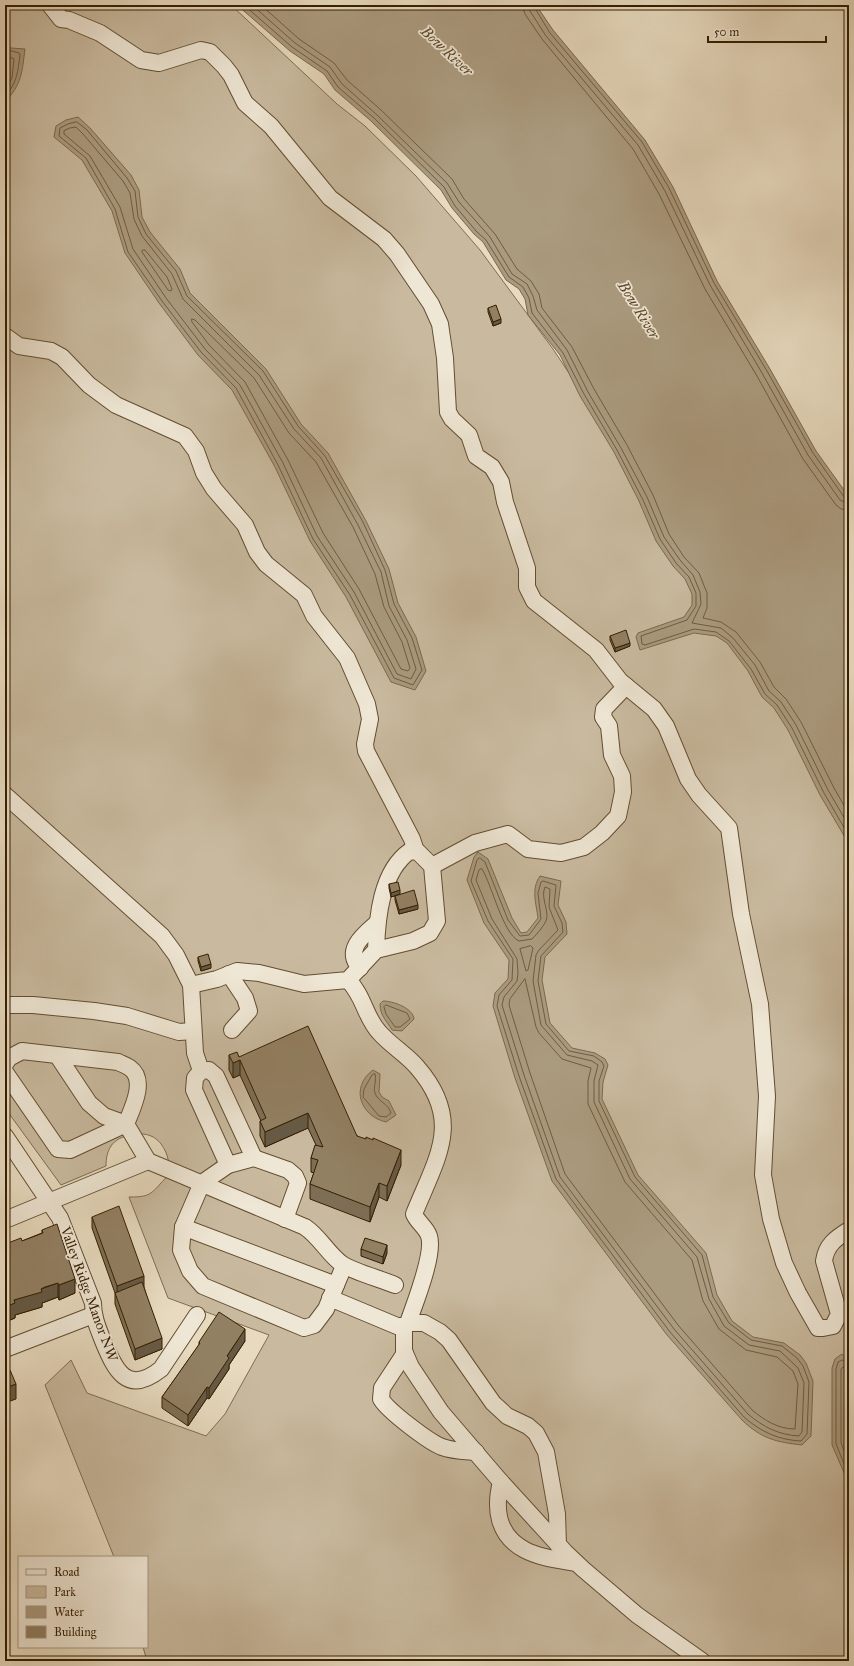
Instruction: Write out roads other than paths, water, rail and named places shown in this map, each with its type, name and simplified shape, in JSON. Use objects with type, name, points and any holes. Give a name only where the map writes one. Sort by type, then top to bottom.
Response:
[{"type":"street","points":[[50,5],[61,19],[69,20],[100,33],[141,60],[159,63],[193,51],[202,50],[210,52],[231,75],[245,103],[271,126],[323,190],[389,244],[431,304],[438,319],[445,358],[448,412],[452,419],[469,435],[476,456],[492,467],[499,477],[505,502],[527,568],[526,587],[534,601],[596,650],[626,686],[654,709],[666,726],[688,779],[699,795],[729,828],[741,914],[760,1004],[767,1096],[764,1175],[771,1219],[784,1263],[798,1293],[818,1328],[833,1326],[839,1314],[824,1261],[825,1252],[832,1242],[849,1230]]},
{"type":"street","points":[[5,336],[19,346],[51,351],[62,357],[89,385],[116,405],[185,436],[196,452],[204,473],[214,489],[245,525],[257,552],[266,564],[304,595],[314,616],[347,658],[367,704],[370,718],[365,744],[366,751],[412,839],[416,851]]},
{"type":"street","points":[[432,866],[475,843],[508,834],[528,849],[561,853],[584,847],[602,833],[618,816],[623,792],[622,776],[612,755],[609,726],[603,716],[604,709],[626,686]]},
{"type":"street","points":[[5,796],[162,936],[176,955],[191,985],[194,1053],[201,1071]]},
{"type":"street","points":[[191,985],[217,979],[237,971],[259,974],[304,984],[348,980],[376,950],[413,941],[430,933],[437,921],[432,866],[426,858],[416,851],[410,851],[403,856],[387,881],[377,923],[376,950]]},
{"type":"street","points":[[360,968],[354,961],[353,955],[355,948],[361,938],[377,923]]},
{"type":"street","points":[[229,974],[245,998],[249,1011],[232,1030]]},
{"type":"street","points":[[348,980],[356,988],[375,1028],[417,1066],[432,1086],[440,1104],[444,1119],[444,1133],[437,1156],[414,1214],[417,1221],[426,1230],[430,1239],[426,1271],[406,1325],[405,1353],[411,1367],[441,1412],[558,1545],[637,1615],[696,1659]]},
{"type":"street","points":[[5,1005],[34,1005],[87,1010],[127,1016],[178,1032],[193,1031]]},
{"type":"street","points":[[5,1064],[9,1058],[22,1051],[118,1062],[131,1068],[137,1079],[136,1098],[126,1124],[70,1150],[58,1149],[5,1072]]},
{"type":"street","points":[[57,1055],[89,1103],[104,1116],[126,1124],[148,1161],[305,1227],[316,1235],[336,1260],[344,1266],[395,1285]]},
{"type":"street","points":[[228,1165],[194,1090],[195,1078],[201,1071],[209,1070],[216,1076],[254,1158]]},
{"type":"street","name":"Valley Ridge Manor NW","points":[[5,1136],[60,1218],[88,1288],[93,1303],[93,1314],[118,1372],[137,1381],[145,1381],[161,1370],[197,1315]]},
{"type":"street","points":[[285,1218],[298,1183],[295,1176],[288,1170],[254,1158],[228,1165],[202,1183],[183,1227],[181,1250],[190,1271],[203,1286],[304,1328],[314,1325],[326,1309],[344,1266]]},
{"type":"street","points":[[5,1220],[148,1161]]},
{"type":"street","points":[[183,1227],[333,1291],[397,1326],[424,1323],[440,1332],[449,1340],[493,1403],[507,1416],[528,1426],[536,1433],[546,1452],[557,1514],[558,1545]]},
{"type":"street","points":[[5,1349],[93,1314]]},
{"type":"street","points":[[405,1353],[382,1388],[381,1399],[386,1407],[408,1425],[440,1447],[455,1451],[476,1452]]},
{"type":"street","points":[[502,1482],[497,1497],[498,1514],[502,1527],[512,1541],[526,1551],[577,1563]]},
{"type":"water","name":"Bow River","points":[[237,5],[536,5],[553,30],[645,140],[673,187],[717,281],[770,369],[816,451],[849,497],[849,844],[820,795],[788,730],[774,708],[762,697],[748,671],[727,643],[716,636],[694,633],[640,650],[636,637],[638,633],[684,617],[692,605],[692,594],[685,579],[673,566],[656,541],[639,501],[614,452],[580,396],[560,355],[528,315],[525,299],[519,289],[506,280],[483,242],[474,234],[452,208],[441,190],[371,121],[335,90],[324,74],[290,51]]},
{"type":"water","points":[[5,45],[11,48],[25,49],[22,71],[18,83],[5,102]]},
{"type":"water","points":[[78,117],[90,128],[131,175],[139,190],[142,217],[150,232],[180,269],[190,293],[266,369],[301,424],[328,453],[366,521],[389,569],[398,603],[416,637],[426,671],[415,690],[391,682],[346,597],[310,541],[275,467],[232,390],[198,355],[159,303],[125,253],[112,211],[82,160],[54,137],[56,126],[66,120]]},
{"type":"water","points":[[478,852],[488,859],[512,918],[521,933],[527,932],[538,918],[535,902],[535,891],[537,881],[540,876],[561,881],[558,905],[566,922],[567,934],[545,957],[542,980],[550,1023],[572,1048],[595,1053],[605,1059],[608,1065],[603,1082],[602,1099],[638,1175],[706,1253],[717,1295],[732,1321],[753,1337],[784,1343],[800,1355],[806,1363],[813,1381],[811,1436],[802,1445],[777,1441],[756,1432],[742,1420],[667,1335],[552,1181],[515,1078],[493,1006],[495,993],[508,979],[509,960],[484,923],[467,880],[474,857]]},
{"type":"water","points":[[383,1001],[392,1002],[406,1008],[413,1015],[414,1019],[402,1031],[392,1030],[381,1012],[380,1004]]},
{"type":"water","points":[[373,1070],[380,1074],[379,1092],[382,1097],[389,1101],[396,1115],[386,1122],[377,1119],[370,1114],[364,1107],[361,1100],[360,1092],[362,1084]]},
{"type":"water","points":[[842,1354],[849,1361],[849,1484],[832,1445],[832,1368],[835,1359]]}]
